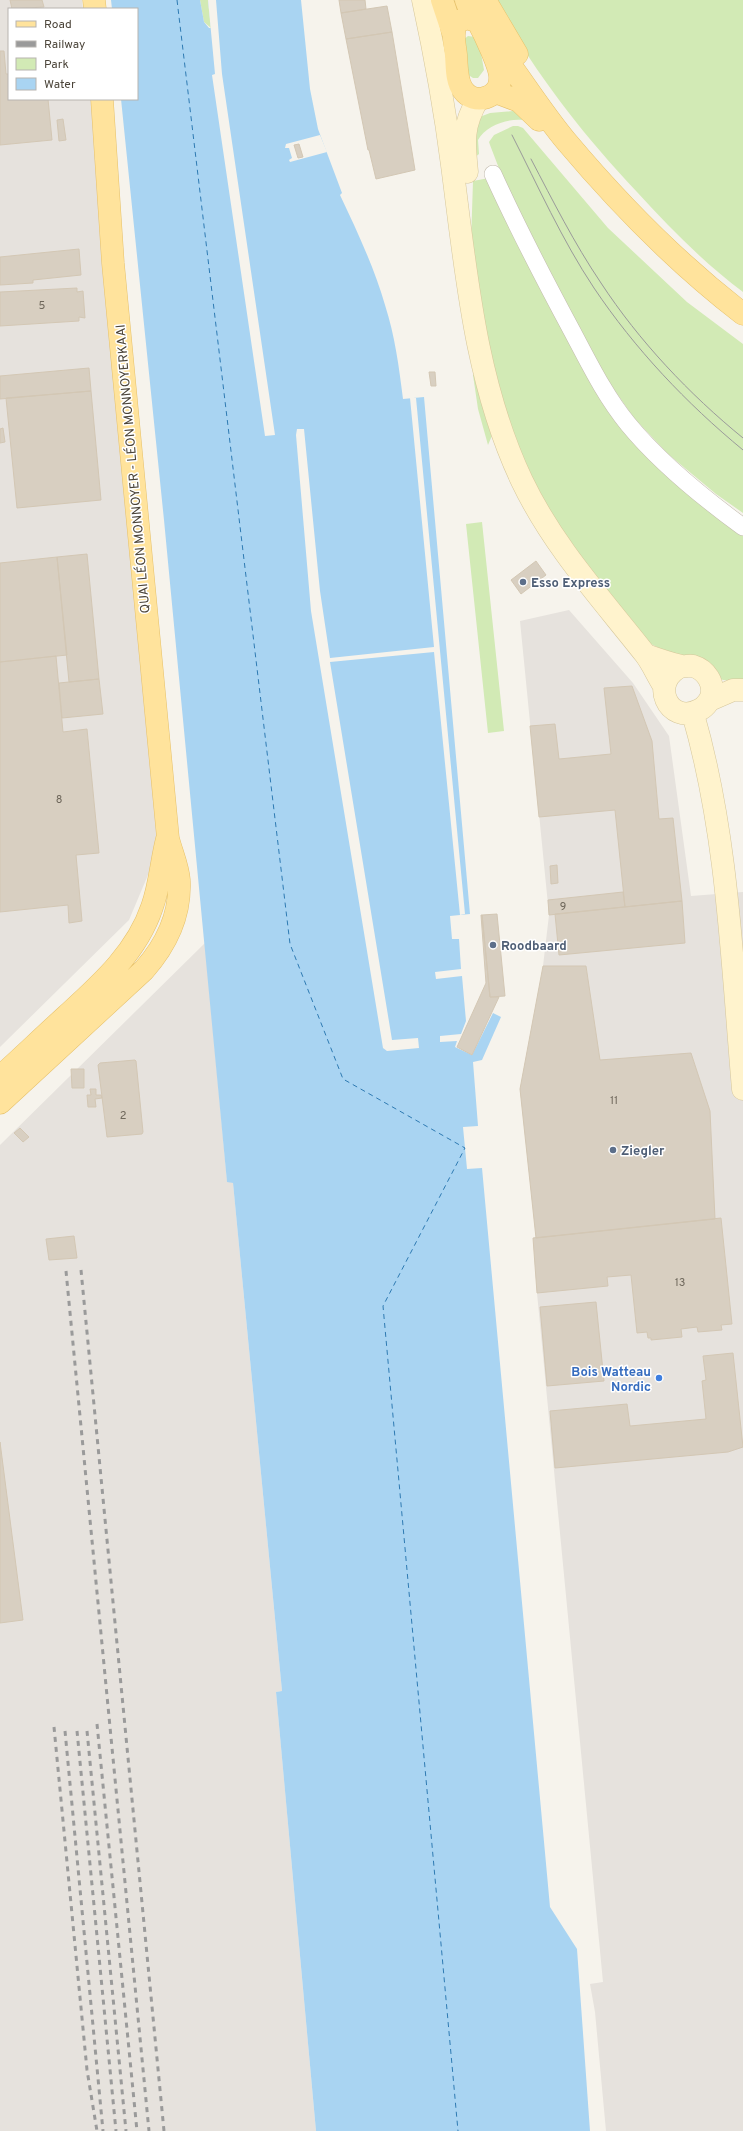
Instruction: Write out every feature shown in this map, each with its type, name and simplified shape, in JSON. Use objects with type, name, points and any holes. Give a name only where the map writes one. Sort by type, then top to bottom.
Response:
[{"type":"main road","points":[[423,0],[442,94],[475,334],[504,436],[521,479],[535,507],[571,563],[646,655],[664,686]]},
{"type":"main road","points":[[442,0],[454,38],[442,94]]},
{"type":"main road","points":[[485,0],[524,64],[598,177]]},
{"type":"main road","points":[[466,275],[468,186],[465,130],[467,119],[486,96],[499,86],[500,74],[473,15]]},
{"type":"main road","points":[[473,15],[462,19],[454,27],[454,38],[462,89],[466,94],[519,101],[527,106],[567,153],[598,177]]},
{"type":"main road","points":[[473,15],[503,53],[566,141],[598,177],[666,248],[743,314]]},
{"type":"main road","name":"QUAI LÉON MONNOYER - LÉON MONNOYERKAAI","points":[[102,100],[113,263],[168,838]]},
{"type":"main road","points":[[646,655],[682,666],[699,668],[710,690],[703,709],[693,714],[679,712],[668,704],[664,695],[664,686],[667,677],[674,670],[682,666]]},
{"type":"main road","points":[[710,690],[738,690]]},
{"type":"main road","points":[[693,714],[716,810],[727,904],[743,1088]]},
{"type":"main road","points":[[0,1077],[118,966],[136,941],[152,908],[159,883],[161,861],[168,838]]},
{"type":"main road","points":[[0,1103],[144,970],[160,952],[171,931],[177,906],[179,879],[168,838]]},
{"type":"street","points":[[493,174],[554,298],[604,390],[617,409],[646,444],[694,488],[743,527]]},
{"type":"shaded area","points":[[0,0],[82,0],[83,8],[8,8],[8,100],[92,100],[164,837],[129,920],[0,1047]]},
{"type":"shaded area","points":[[569,610],[633,683],[669,736],[691,896],[743,892],[743,2131],[606,2131],[595,2012],[590,1984],[603,1982],[537,1293],[533,1238],[536,1237],[520,1089],[543,966],[549,915],[520,621]]},
{"type":"shaded area","points":[[205,943],[227,1181],[233,1183],[282,1691],[276,1692],[316,2131],[0,2131],[0,1145]]},
{"type":"green space","points":[[200,0],[208,0],[211,28],[204,22]]},
{"type":"green space","points":[[494,0],[743,0],[743,292],[701,257],[675,232],[616,169],[577,124],[542,77]]},
{"type":"green space","points":[[468,36],[475,37],[479,42],[484,70],[478,78],[473,78],[467,74],[463,40]]},
{"type":"green space","points":[[518,112],[524,120],[505,121],[486,130],[478,140],[479,154],[474,158],[477,118],[490,113]]},
{"type":"green space","points":[[513,126],[523,128],[608,228],[687,302],[743,344],[743,513],[716,494],[668,454],[634,418],[611,385],[558,295],[515,210],[490,145],[489,142],[494,135]]},
{"type":"green space","points":[[489,178],[600,393],[743,533],[743,682],[723,680],[649,643],[637,633],[541,503],[496,389],[471,242],[473,181]]},
{"type":"green space","points":[[477,374],[494,431],[488,445],[478,409],[473,375]]},
{"type":"green space","points":[[482,522],[504,731],[488,733],[466,524]]},
{"type":"water","points":[[111,0],[200,0],[204,22],[209,28],[211,28],[208,0],[301,0],[310,89],[318,129],[342,193],[340,195],[365,249],[381,291],[394,340],[403,399],[424,397],[470,914],[450,916],[452,939],[459,939],[461,969],[435,972],[436,979],[462,976],[466,1021],[461,1034],[440,1036],[440,1042],[457,1041],[455,1047],[472,1055],[493,1013],[501,1017],[482,1060],[473,1062],[478,1126],[463,1127],[467,1169],[482,1168],[550,1907],[577,1949],[590,2131],[316,2131],[276,1692],[282,1691],[233,1183],[227,1182],[164,520],[121,100],[138,100],[138,8],[112,8]]},
{"type":"pier","points":[[208,0],[216,0],[222,74],[275,435],[265,436],[212,75],[215,74]]},
{"type":"pier","points":[[320,135],[327,152],[290,162],[289,160],[292,158],[289,148],[285,148],[286,144]]},
{"type":"pier","points":[[410,398],[416,398],[465,914],[460,915],[434,652],[330,662],[392,1040],[418,1038],[419,1048],[387,1051],[383,1048],[311,611],[296,435],[297,429],[304,429],[320,591],[330,658],[434,647]]},
{"type":"building","points":[[10,0],[42,0],[44,7],[28,8],[12,8]]},
{"type":"building","points":[[339,0],[365,0],[366,9],[341,13]]},
{"type":"building","points":[[387,6],[392,32],[346,39],[341,13]]},
{"type":"building","points":[[392,32],[415,170],[376,179],[368,150],[346,39]]},
{"type":"building","points":[[0,51],[4,51],[6,74],[8,74],[8,100],[48,100],[52,140],[0,145]]},
{"type":"building","points":[[63,119],[66,140],[59,141],[57,120]]},
{"type":"building","points":[[299,144],[303,157],[298,158],[294,145]]},
{"type":"building","points":[[79,249],[81,275],[33,280],[33,283],[0,285],[0,257]]},
{"type":"building","points":[[77,288],[77,292],[83,291],[85,318],[79,317],[79,321],[0,326],[0,292]]},
{"type":"building","points":[[89,368],[91,391],[0,399],[0,376]]},
{"type":"building","points":[[429,372],[435,372],[436,386],[431,386]]},
{"type":"building","points":[[91,391],[101,500],[17,508],[6,398]]},
{"type":"building","points":[[3,428],[5,442],[0,443],[0,429]]},
{"type":"building","points":[[87,554],[99,679],[69,682],[57,557]]},
{"type":"building","points":[[57,557],[67,655],[0,662],[0,563]]},
{"type":"building","points":[[536,561],[546,575],[521,594],[511,580]]},
{"type":"building","points":[[56,656],[63,732],[87,729],[99,853],[76,855],[82,921],[69,923],[68,905],[0,912],[0,662]]},
{"type":"building","points":[[99,679],[103,714],[62,718],[59,683]]},
{"type":"building","points":[[632,686],[652,741],[659,819],[673,818],[682,901],[625,907],[615,810],[539,817],[530,726],[555,724],[559,759],[611,754],[604,688]]},
{"type":"building","points":[[557,865],[558,883],[551,884],[550,866]]},
{"type":"building","points":[[623,892],[625,907],[549,915],[548,900]]},
{"type":"building","points":[[682,901],[685,943],[559,955],[555,914]]},
{"type":"building","points":[[497,914],[505,996],[490,997],[482,915]]},
{"type":"building","points":[[481,915],[490,997],[499,997],[472,1055],[457,1047],[486,983]]},
{"type":"building","points":[[543,966],[586,966],[600,1060],[691,1053],[710,1111],[715,1219],[536,1238],[520,1089]]},
{"type":"building","points":[[135,1060],[143,1132],[142,1134],[107,1137],[98,1065],[100,1063]]},
{"type":"building","points":[[71,1069],[84,1069],[84,1088],[72,1088]]},
{"type":"building","points":[[90,1089],[96,1089],[96,1095],[101,1095],[102,1098],[95,1099],[96,1107],[88,1107],[87,1095],[91,1095]]},
{"type":"building","points":[[20,1128],[29,1137],[23,1142],[14,1133]]},
{"type":"building","points":[[721,1218],[732,1324],[721,1325],[722,1330],[698,1332],[697,1327],[681,1329],[682,1337],[651,1340],[651,1338],[648,1338],[647,1332],[637,1333],[631,1275],[607,1277],[608,1286],[537,1293],[533,1238]]},
{"type":"building","points":[[74,1236],[77,1258],[49,1260],[46,1239]]},
{"type":"building","points":[[596,1302],[604,1381],[547,1386],[540,1307]]},
{"type":"building","points":[[733,1353],[743,1447],[728,1452],[555,1468],[550,1411],[627,1404],[630,1426],[706,1419],[702,1381],[706,1380],[703,1356]]},
{"type":"building","points":[[0,1442],[23,1620],[0,1623]]},
{"type":"ferry route","points":[[177,0],[290,944],[343,1079],[465,1148],[383,1306],[458,2131]]},
{"type":"tram line","points":[[512,135],[571,251],[610,311],[662,374],[701,413],[743,450]]},
{"type":"tram line","points":[[531,159],[582,253],[616,305],[648,346],[684,385],[743,438]]},
{"type":"railway","points":[[81,1270],[164,2131]]},
{"type":"railway","points":[[66,1271],[149,2131]]},
{"type":"railway","points":[[97,1724],[137,2131]]},
{"type":"railway","points":[[54,1727],[87,2070],[97,2131]]},
{"type":"railway","points":[[65,1731],[103,2131]]},
{"type":"railway","points":[[77,1731],[116,2131]]},
{"type":"railway","points":[[87,1731],[126,2131]]},
{"type":"place","name":"Esso Express","points":[[523,582]]},
{"type":"place","name":"Roodbaard","points":[[493,945]]},
{"type":"place","name":"Ziegler","points":[[613,1150]]},
{"type":"place","name":"Bois Watteau Nordic","points":[[659,1378]]}]
